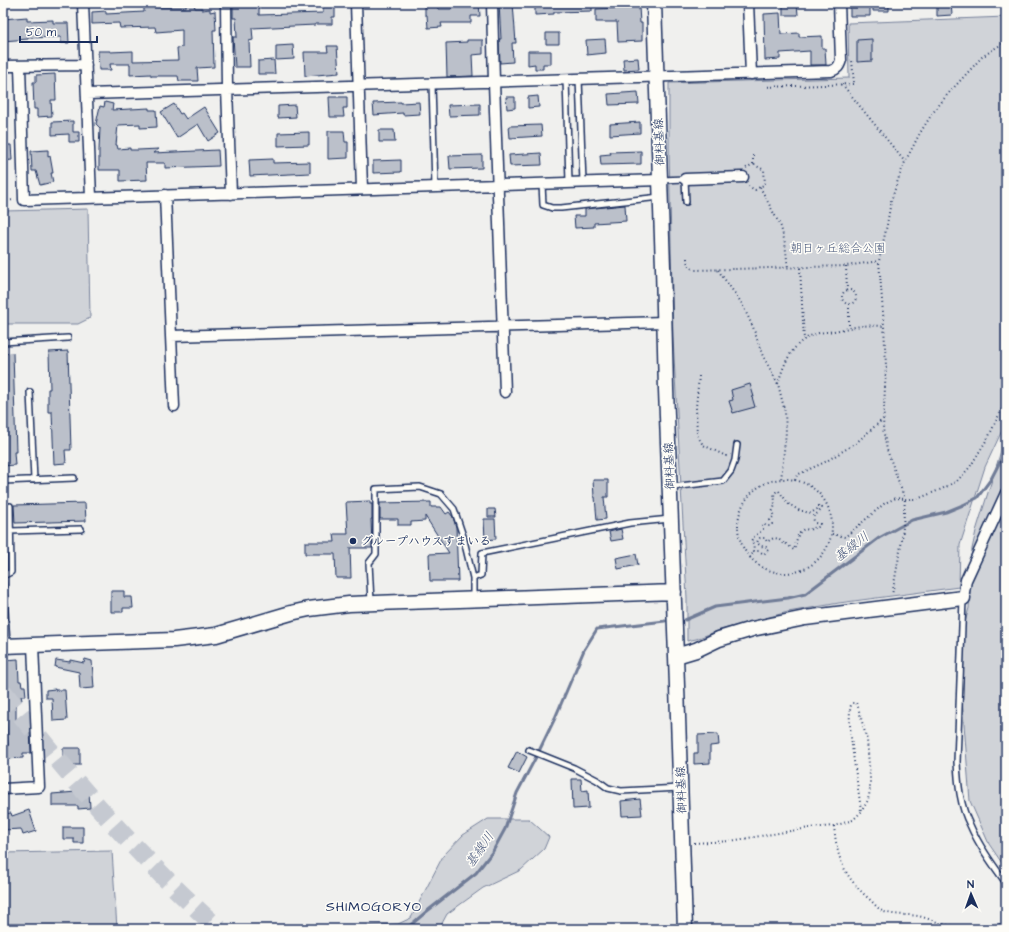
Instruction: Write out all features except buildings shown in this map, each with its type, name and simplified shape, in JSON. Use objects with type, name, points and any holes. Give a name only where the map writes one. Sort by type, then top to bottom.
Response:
[{"type":"street","points":[[83,3],[91,197]]},
{"type":"street","points":[[226,3],[227,89],[231,194]]},
{"type":"street","points":[[356,3],[362,189]]},
{"type":"street","points":[[492,3],[505,392]]},
{"type":"street","name":"御料基線","points":[[654,3],[685,929]]},
{"type":"street","points":[[748,3],[751,74]]},
{"type":"street","points":[[87,94],[831,71],[840,65],[841,60],[839,3]]},
{"type":"street","points":[[3,66],[86,64]]},
{"type":"street","points":[[20,66],[24,200],[660,180]]},
{"type":"street","points":[[685,179],[743,177]]},
{"type":"street","points":[[165,195],[174,406]]},
{"type":"street","points":[[171,336],[665,322]]},
{"type":"street","points":[[676,656],[696,650],[720,639],[752,629],[805,618],[963,598],[966,580],[1006,493]]},
{"type":"street","points":[[5,646],[174,640],[216,635],[276,617],[309,609],[330,606],[371,603],[674,592]]},
{"type":"street","points":[[3,789],[39,787],[33,646]]},
{"type":"lane","points":[[566,79],[569,183]]},
{"type":"lane","points":[[579,79],[583,182]]},
{"type":"lane","points":[[432,84],[435,187]]},
{"type":"lane","points":[[660,180],[685,179],[686,202]]},
{"type":"lane","points":[[542,184],[543,205],[552,208],[661,197]]},
{"type":"lane","points":[[3,342],[68,338]]},
{"type":"lane","points":[[30,392],[34,480]]},
{"type":"lane","points":[[670,487],[723,481],[731,472],[735,460],[737,445]]},
{"type":"lane","points":[[3,481],[74,478]]},
{"type":"lane","points":[[371,603],[369,563],[376,554],[376,489],[420,488],[441,494],[454,509],[463,536],[473,578],[473,599]]},
{"type":"lane","points":[[5,646],[3,576],[11,572],[10,506]]},
{"type":"lane","points":[[473,578],[481,575],[482,553],[630,523],[671,518]]},
{"type":"lane","points":[[10,531],[80,529]]},
{"type":"lane","points":[[963,598],[956,762],[958,786],[963,808],[969,824],[984,853],[1006,883]]},
{"type":"lane","points":[[529,750],[574,768],[597,780],[608,788],[621,791],[681,788]]},
{"type":"path","points":[[890,607],[902,540],[905,499],[887,450],[883,429],[886,366],[879,261],[891,201],[905,162],[932,114],[982,56],[1006,42]]},
{"type":"path","points":[[842,84],[905,162]]},
{"type":"path","points":[[753,153],[753,164]]},
{"type":"path","points":[[753,164],[764,170],[765,184],[755,190],[743,184],[743,171],[753,164]]},
{"type":"path","points":[[760,187],[780,227],[786,243],[788,268]]},
{"type":"path","points":[[687,258],[687,264],[690,268],[695,270],[846,266],[879,261]]},
{"type":"path","points":[[846,266],[847,290]]},
{"type":"path","points":[[800,268],[804,340]]},
{"type":"path","points":[[718,270],[741,302],[753,327],[762,354],[778,384],[785,412],[786,432],[781,480]]},
{"type":"path","points":[[845,290],[852,290],[856,296],[853,302],[849,304],[844,303],[841,299],[845,290]]},
{"type":"path","points":[[849,304],[850,328]]},
{"type":"path","points":[[778,384],[781,371],[787,358],[804,340],[817,333],[863,326],[884,326]]},
{"type":"path","points":[[699,376],[696,407],[697,435],[703,445],[735,460]]},
{"type":"path","points":[[832,534],[845,537],[885,503],[896,498],[918,499],[957,481],[974,461],[989,436],[1006,400]]},
{"type":"path","points":[[795,480],[797,475],[825,462],[856,443],[884,418]]},
{"type":"path","points":[[790,479],[806,483],[819,493],[828,505],[832,519],[832,534],[827,548],[818,560],[806,568],[792,573],[778,572],[764,568],[750,558],[742,545],[738,529],[740,512],[747,498],[759,487],[774,480],[781,480],[790,479]]},
{"type":"path","points":[[750,558],[755,546],[751,541],[755,535],[764,529],[762,525],[764,524],[766,526],[770,526],[772,524],[770,520],[774,516],[772,512],[774,509],[774,494],[776,492],[779,490],[790,506],[800,511],[811,513],[817,509],[818,506],[822,508],[819,513],[813,517],[815,523],[820,524],[818,527],[809,530],[802,530],[799,533],[794,550],[775,538],[767,542],[764,538],[760,538],[758,543],[761,546],[766,547],[768,550],[764,554],[759,551],[754,551]]},
{"type":"path","points":[[683,842],[701,843],[730,841],[809,828],[834,826],[853,820],[861,812],[869,796],[870,777],[867,740],[856,703],[852,704],[850,707],[850,728],[861,812]]},
{"type":"path","points":[[834,826],[836,844],[844,869],[851,881],[861,892],[882,910],[889,913],[918,916],[946,925],[958,927],[1006,923]]},
{"type":"green space","name":"朝日ヶ丘総合公園","points":[[1006,17],[1006,422],[985,467],[960,545],[959,587],[839,603],[788,612],[720,630],[687,641],[687,598],[673,338],[669,83],[849,78],[848,23]]},
{"type":"green space","points":[[88,209],[90,318],[78,324],[3,324],[3,211]]},
{"type":"green space","points":[[1006,435],[1006,869],[989,844],[970,801],[958,647],[969,608],[972,549],[976,531]]},
{"type":"green space","points":[[488,819],[529,819],[549,837],[544,849],[521,870],[483,888],[447,914],[439,929],[321,929],[398,924],[411,918],[443,856],[463,835]]},
{"type":"green space","points":[[112,851],[117,929],[3,929],[3,853]]},
{"type":"waterway","name":"基線川","points":[[685,620],[715,607],[788,598],[805,594],[879,538],[912,520],[946,512],[977,498],[991,479],[1006,450]]},
{"type":"waterway","name":"基線川","points":[[539,751],[584,650],[597,629],[665,621]]},
{"type":"waterway","name":"基線川","points":[[406,929],[476,873],[493,851],[505,829],[517,793],[536,757]]},
{"type":"tunnel","points":[[3,692],[79,785],[133,845],[189,902],[219,929]]},
{"type":"place","name":"グループハウスすまいる","points":[[353,541]]},
{"type":"district","name":"SHIMOGORYO","points":[[374,906]]}]
